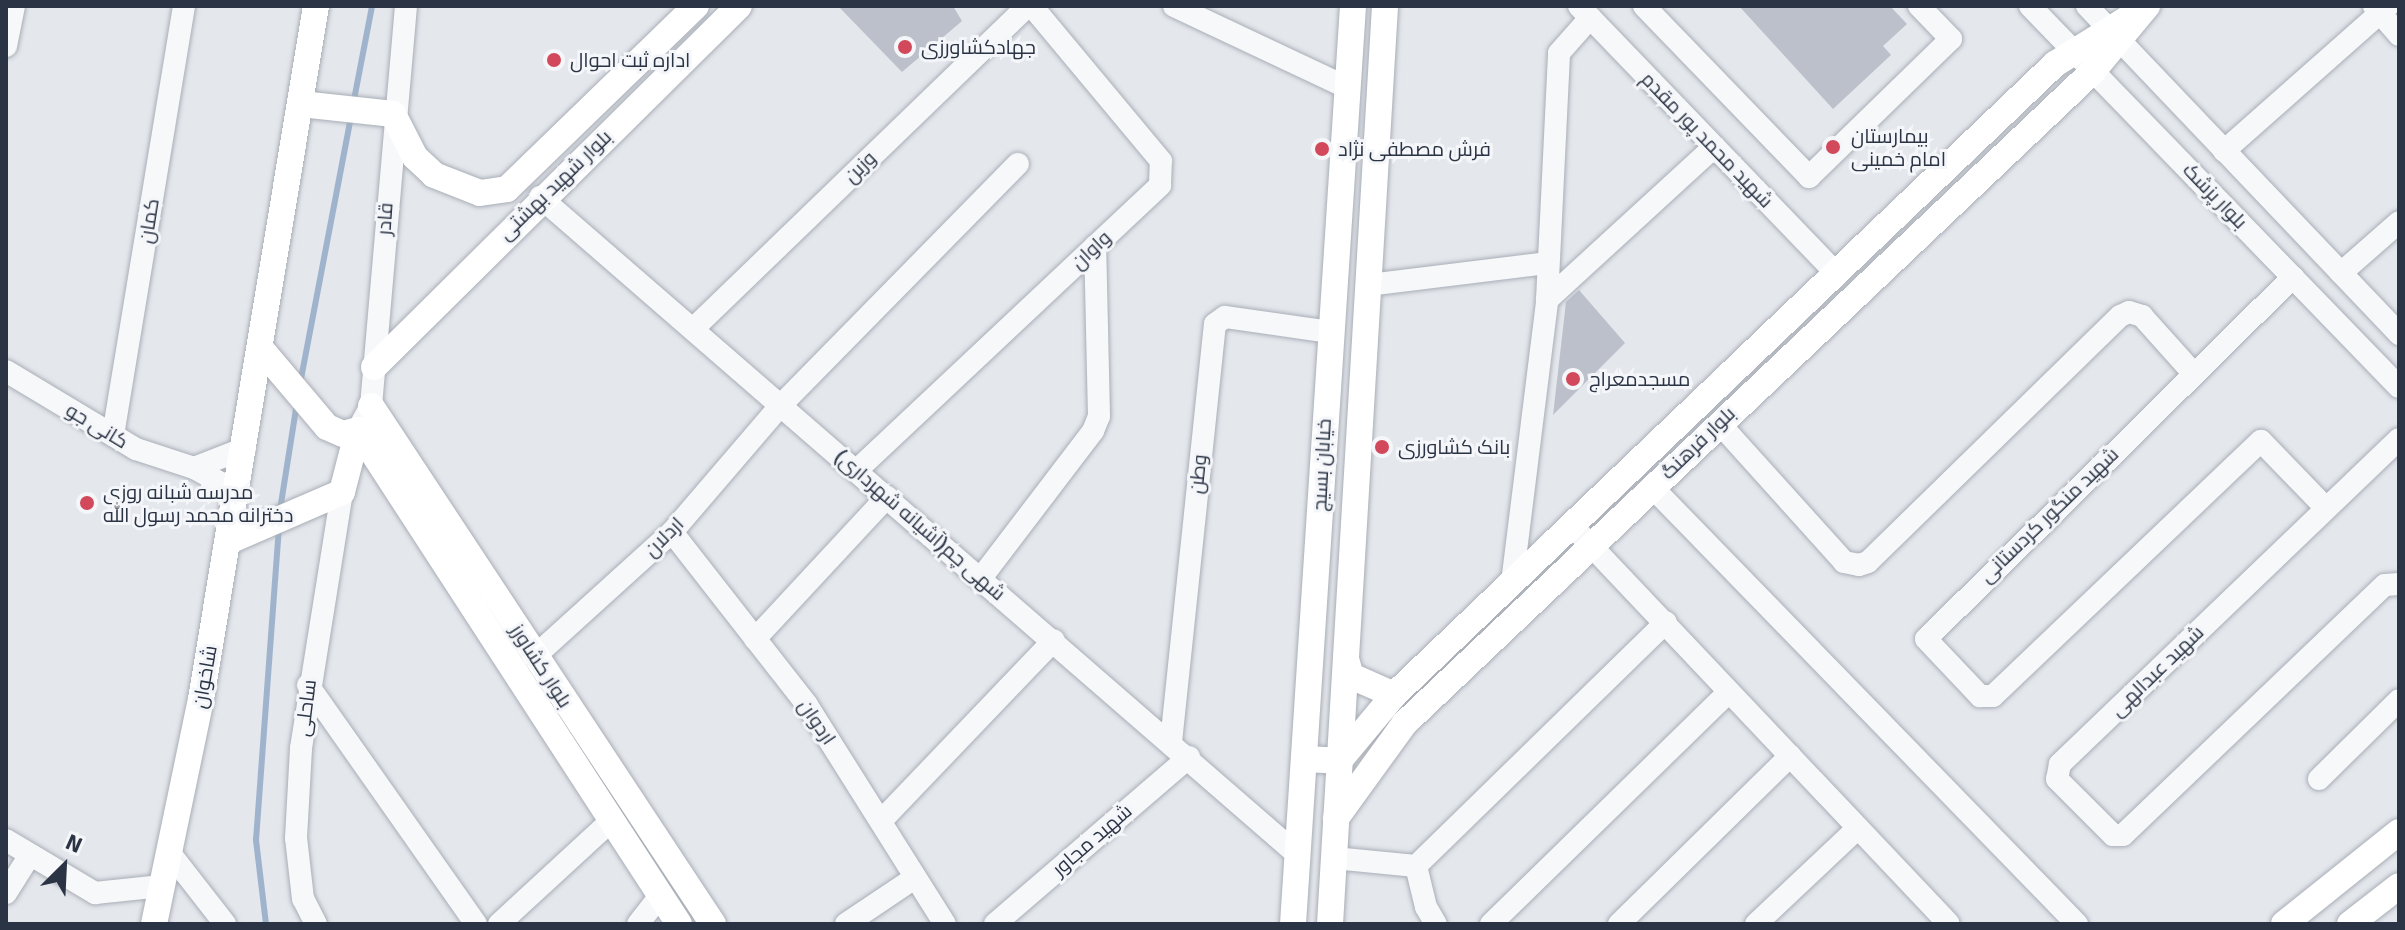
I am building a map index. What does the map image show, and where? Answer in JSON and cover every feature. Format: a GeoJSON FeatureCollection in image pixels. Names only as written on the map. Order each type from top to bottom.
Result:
{"type":"FeatureCollection","features":[{"type":"Feature","properties":{"kind":"main road"},"geometry":{"type":"LineString","coordinates":[[246,439],[316,6]]}},
{"type":"Feature","properties":{"kind":"main road","name":"بلوار شهید بهشتی"},"geometry":{"type":"LineString","coordinates":[[374,367],[540,197],[739,6]]}},
{"type":"Feature","properties":{"kind":"main road","name":"خیابان بسیج"},"geometry":{"type":"LineString","coordinates":[[1293,924],[1353,6]]}},
{"type":"Feature","properties":{"kind":"main road","name":"خیابان بسیج"},"geometry":{"type":"LineString","coordinates":[[1330,924],[1385,6]]}},
{"type":"Feature","properties":{"kind":"main road"},"geometry":{"type":"LineString","coordinates":[[693,9],[709,35]]}},
{"type":"Feature","properties":{"kind":"main road","name":"بلوار شهید بهشتی"},"geometry":{"type":"LineString","coordinates":[[385,113],[415,157],[434,175],[480,193],[507,189],[693,9]]}},
{"type":"Feature","properties":{"kind":"main road","name":"بلوار فرهنگ"},"geometry":{"type":"LineString","coordinates":[[1339,761],[1389,699],[2063,56],[2113,34],[2144,9]]}},
{"type":"Feature","properties":{"kind":"main road","name":"بلوار فرهنگ"},"geometry":{"type":"LineString","coordinates":[[1336,818],[1404,724],[2086,78],[2113,34]]}},
{"type":"Feature","properties":{"kind":"main road"},"geometry":{"type":"LineString","coordinates":[[301,104],[385,113]]}},
{"type":"Feature","properties":{"kind":"main road"},"geometry":{"type":"LineString","coordinates":[[576,122],[597,143]]}},
{"type":"Feature","properties":{"kind":"main road"},"geometry":{"type":"LineString","coordinates":[[261,349],[327,427],[343,434],[358,430]]}},
{"type":"Feature","properties":{"kind":"main road","name":"بلوار کشاورز"},"geometry":{"type":"LineString","coordinates":[[371,406],[713,924]]}},
{"type":"Feature","properties":{"kind":"main road"},"geometry":{"type":"LineString","coordinates":[[229,541],[335,496],[358,430]]}},
{"type":"Feature","properties":{"kind":"main road","name":"بلوار کشاورز"},"geometry":{"type":"LineString","coordinates":[[358,430],[679,924]]}},
{"type":"Feature","properties":{"kind":"main road","name":"شاخوان"},"geometry":{"type":"LineString","coordinates":[[154,924],[246,439]]}},
{"type":"Feature","properties":{"kind":"main road"},"geometry":{"type":"LineString","coordinates":[[1346,659],[1351,676],[1389,699],[1404,724]]}},
{"type":"Feature","properties":{"kind":"main road"},"geometry":{"type":"LineString","coordinates":[[1305,759],[1339,761]]}},
{"type":"Feature","properties":{"kind":"main road"},"geometry":{"type":"LineString","coordinates":[[2284,924],[2399,832]]}},
{"type":"Feature","properties":{"kind":"main road"},"geometry":{"type":"LineString","coordinates":[[2350,924],[2399,886]]}},
{"type":"Feature","properties":{"kind":"street"},"geometry":{"type":"LineString","coordinates":[[6,46],[14,6]]}},
{"type":"Feature","properties":{"kind":"street","name":"کمان"},"geometry":{"type":"LineString","coordinates":[[113,435],[184,6]]}},
{"type":"Feature","properties":{"kind":"street","name":"قادر"},"geometry":{"type":"LineString","coordinates":[[358,430],[371,406],[385,113],[406,6]]}},
{"type":"Feature","properties":{"kind":"street","name":"واوان"},"geometry":{"type":"LineString","coordinates":[[857,470],[1160,185],[1164,173],[1161,161],[1030,6]]}},
{"type":"Feature","properties":{"kind":"street","name":"وزین"},"geometry":{"type":"LineString","coordinates":[[693,329],[1030,6]]}},
{"type":"Feature","properties":{"kind":"street"},"geometry":{"type":"LineString","coordinates":[[1174,6],[1348,88]]}},
{"type":"Feature","properties":{"kind":"street"},"geometry":{"type":"LineString","coordinates":[[1644,6],[1809,177],[1951,39],[1919,6]]}},
{"type":"Feature","properties":{"kind":"street","name":"بلوار پزشک"},"geometry":{"type":"LineString","coordinates":[[2030,6],[2063,56],[2293,277],[2399,387]]}},
{"type":"Feature","properties":{"kind":"street","name":"بلوار پزشک"},"geometry":{"type":"LineString","coordinates":[[2087,6],[2399,334]]}},
{"type":"Feature","properties":{"kind":"street"},"geometry":{"type":"LineString","coordinates":[[2224,151],[2380,8],[2399,35]]}},
{"type":"Feature","properties":{"kind":"street"},"geometry":{"type":"LineString","coordinates":[[1512,583],[1547,300],[1559,53],[1584,12]]}},
{"type":"Feature","properties":{"kind":"street","name":"شهید محمد پور مقدم"},"geometry":{"type":"LineString","coordinates":[[1584,12],[1836,273]]}},
{"type":"Feature","properties":{"kind":"street"},"geometry":{"type":"LineString","coordinates":[[1547,300],[1714,147]]}},
{"type":"Feature","properties":{"kind":"street","name":"اردلان"},"geometry":{"type":"LineString","coordinates":[[534,657],[672,532],[781,405],[1018,164]]}},
{"type":"Feature","properties":{"kind":"street","name":"شهی چم(آشیانه شهرداری)"},"geometry":{"type":"LineString","coordinates":[[540,197],[1189,757],[1298,855]]}},
{"type":"Feature","properties":{"kind":"street"},"geometry":{"type":"LineString","coordinates":[[2341,273],[2399,222]]}},
{"type":"Feature","properties":{"kind":"street"},"geometry":{"type":"LineString","coordinates":[[981,578],[1093,431],[1099,416],[1095,246]]}},
{"type":"Feature","properties":{"kind":"street"},"geometry":{"type":"LineString","coordinates":[[1368,285],[1548,263]]}},
{"type":"Feature","properties":{"kind":"street","name":"شهید منگور کردستانی"},"geometry":{"type":"LineString","coordinates":[[2293,277],[1931,630],[1929,646],[1987,698],[2261,441],[2326,508]]}},
{"type":"Feature","properties":{"kind":"street"},"geometry":{"type":"LineString","coordinates":[[1719,423],[1844,562],[1859,565],[1868,562],[2120,316],[2129,312],[2142,316],[2194,374]]}},
{"type":"Feature","properties":{"kind":"street","name":"وطن"},"geometry":{"type":"LineString","coordinates":[[1171,742],[1215,324],[1225,317],[1330,332]]}},
{"type":"Feature","properties":{"kind":"street","name":"کانی جو"},"geometry":{"type":"LineString","coordinates":[[6,371],[136,449],[194,468],[237,492]]}},
{"type":"Feature","properties":{"kind":"street"},"geometry":{"type":"LineString","coordinates":[[194,468],[246,439]]}},
{"type":"Feature","properties":{"kind":"street"},"geometry":{"type":"LineString","coordinates":[[2326,508],[2399,439]]}},
{"type":"Feature","properties":{"kind":"street"},"geometry":{"type":"LineString","coordinates":[[1652,487],[2077,924]]}},
{"type":"Feature","properties":{"kind":"street","name":"ساحلی"},"geometry":{"type":"LineString","coordinates":[[316,924],[303,899],[296,838],[308,685],[335,496]]}},
{"type":"Feature","properties":{"kind":"street"},"geometry":{"type":"LineString","coordinates":[[755,639],[887,497]]}},
{"type":"Feature","properties":{"kind":"street","name":"شهید عبدالهی"},"geometry":{"type":"LineString","coordinates":[[2326,508],[2060,764],[2057,779],[2118,838],[2385,585],[2399,584]]}},
{"type":"Feature","properties":{"kind":"street"},"geometry":{"type":"LineString","coordinates":[[1572,526],[1949,924]]}},
{"type":"Feature","properties":{"kind":"street","name":"اردوان"},"geometry":{"type":"LineString","coordinates":[[672,532],[807,705],[881,821],[913,879],[945,924]]}},
{"type":"Feature","properties":{"kind":"street"},"geometry":{"type":"LineString","coordinates":[[1334,858],[1416,866],[1666,622]]}},
{"type":"Feature","properties":{"kind":"street"},"geometry":{"type":"LineString","coordinates":[[881,821],[1054,640]]}},
{"type":"Feature","properties":{"kind":"street"},"geometry":{"type":"LineString","coordinates":[[308,685],[476,924]]}},
{"type":"Feature","properties":{"kind":"street"},"geometry":{"type":"LineString","coordinates":[[1491,924],[1729,692]]}},
{"type":"Feature","properties":{"kind":"street"},"geometry":{"type":"LineString","coordinates":[[2319,779],[2399,700]]}},
{"type":"Feature","properties":{"kind":"street"},"geometry":{"type":"LineString","coordinates":[[1619,924],[1790,756]]}},
{"type":"Feature","properties":{"kind":"street","name":"شهید مجاور"},"geometry":{"type":"LineString","coordinates":[[995,924],[1189,757]]}},
{"type":"Feature","properties":{"kind":"street"},"geometry":{"type":"LineString","coordinates":[[499,924],[611,821]]}},
{"type":"Feature","properties":{"kind":"street"},"geometry":{"type":"LineString","coordinates":[[1756,924],[1858,828]]}},
{"type":"Feature","properties":{"kind":"street"},"geometry":{"type":"LineString","coordinates":[[6,840],[95,893],[162,886]]}},
{"type":"Feature","properties":{"kind":"street"},"geometry":{"type":"LineString","coordinates":[[169,852],[225,924]]}},
{"type":"Feature","properties":{"kind":"street"},"geometry":{"type":"LineString","coordinates":[[6,893],[30,855]]}},
{"type":"Feature","properties":{"kind":"street"},"geometry":{"type":"LineString","coordinates":[[1416,866],[1426,907],[1436,924]]}},
{"type":"Feature","properties":{"kind":"street"},"geometry":{"type":"LineString","coordinates":[[846,924],[913,879]]}},
{"type":"Feature","properties":{"kind":"street"},"geometry":{"type":"LineString","coordinates":[[638,924],[660,896]]}},
{"type":"Feature","properties":{"kind":"building","name":"جهادکشاورزی"},"geometry":{"type":"Polygon","coordinates":[[[838,6],[953,6],[962,21],[902,72],[838,6]]]}},
{"type":"Feature","properties":{"kind":"building"},"geometry":{"type":"Polygon","coordinates":[[[1739,6],[1890,6],[1907,24],[1883,46],[1891,55],[1833,109],[1739,6]]]}},
{"type":"Feature","properties":{"kind":"building","name":"مسجدمعراج"},"geometry":{"type":"Polygon","coordinates":[[[1579,290],[1625,343],[1553,415],[1566,302],[1579,290]]]}},
{"type":"Feature","properties":{"kind":"waterway"},"geometry":{"type":"LineString","coordinates":[[353,105],[372,6]]}},
{"type":"Feature","properties":{"kind":"waterway"},"geometry":{"type":"LineString","coordinates":[[300,384],[351,116]]}},
{"type":"Feature","properties":{"kind":"waterway"},"geometry":{"type":"LineString","coordinates":[[280,510],[297,403]]}},
{"type":"Feature","properties":{"kind":"waterway"},"geometry":{"type":"LineString","coordinates":[[266,924],[256,840],[279,529]]}},
{"type":"Feature","properties":{"kind":"place","name":"جهادکشاورزی"},"geometry":{"type":"Point","coordinates":[905,47]}},
{"type":"Feature","properties":{"kind":"place","name":"اداره ثبت احوال"},"geometry":{"type":"Point","coordinates":[554,60]}},
{"type":"Feature","properties":{"kind":"place","name":"بیمارستان امام خمینی"},"geometry":{"type":"Point","coordinates":[1833,147]}},
{"type":"Feature","properties":{"kind":"place","name":"فرش مصطفی نژاد"},"geometry":{"type":"Point","coordinates":[1322,149]}},
{"type":"Feature","properties":{"kind":"place","name":"مسجدمعراج"},"geometry":{"type":"Point","coordinates":[1573,379]}},
{"type":"Feature","properties":{"kind":"place","name":"بانک کشاورزی"},"geometry":{"type":"Point","coordinates":[1382,447]}},
{"type":"Feature","properties":{"kind":"place","name":"مدرسه شبانه روزی دخترانه محمد رسول الله"},"geometry":{"type":"Point","coordinates":[87,503]}}]}
